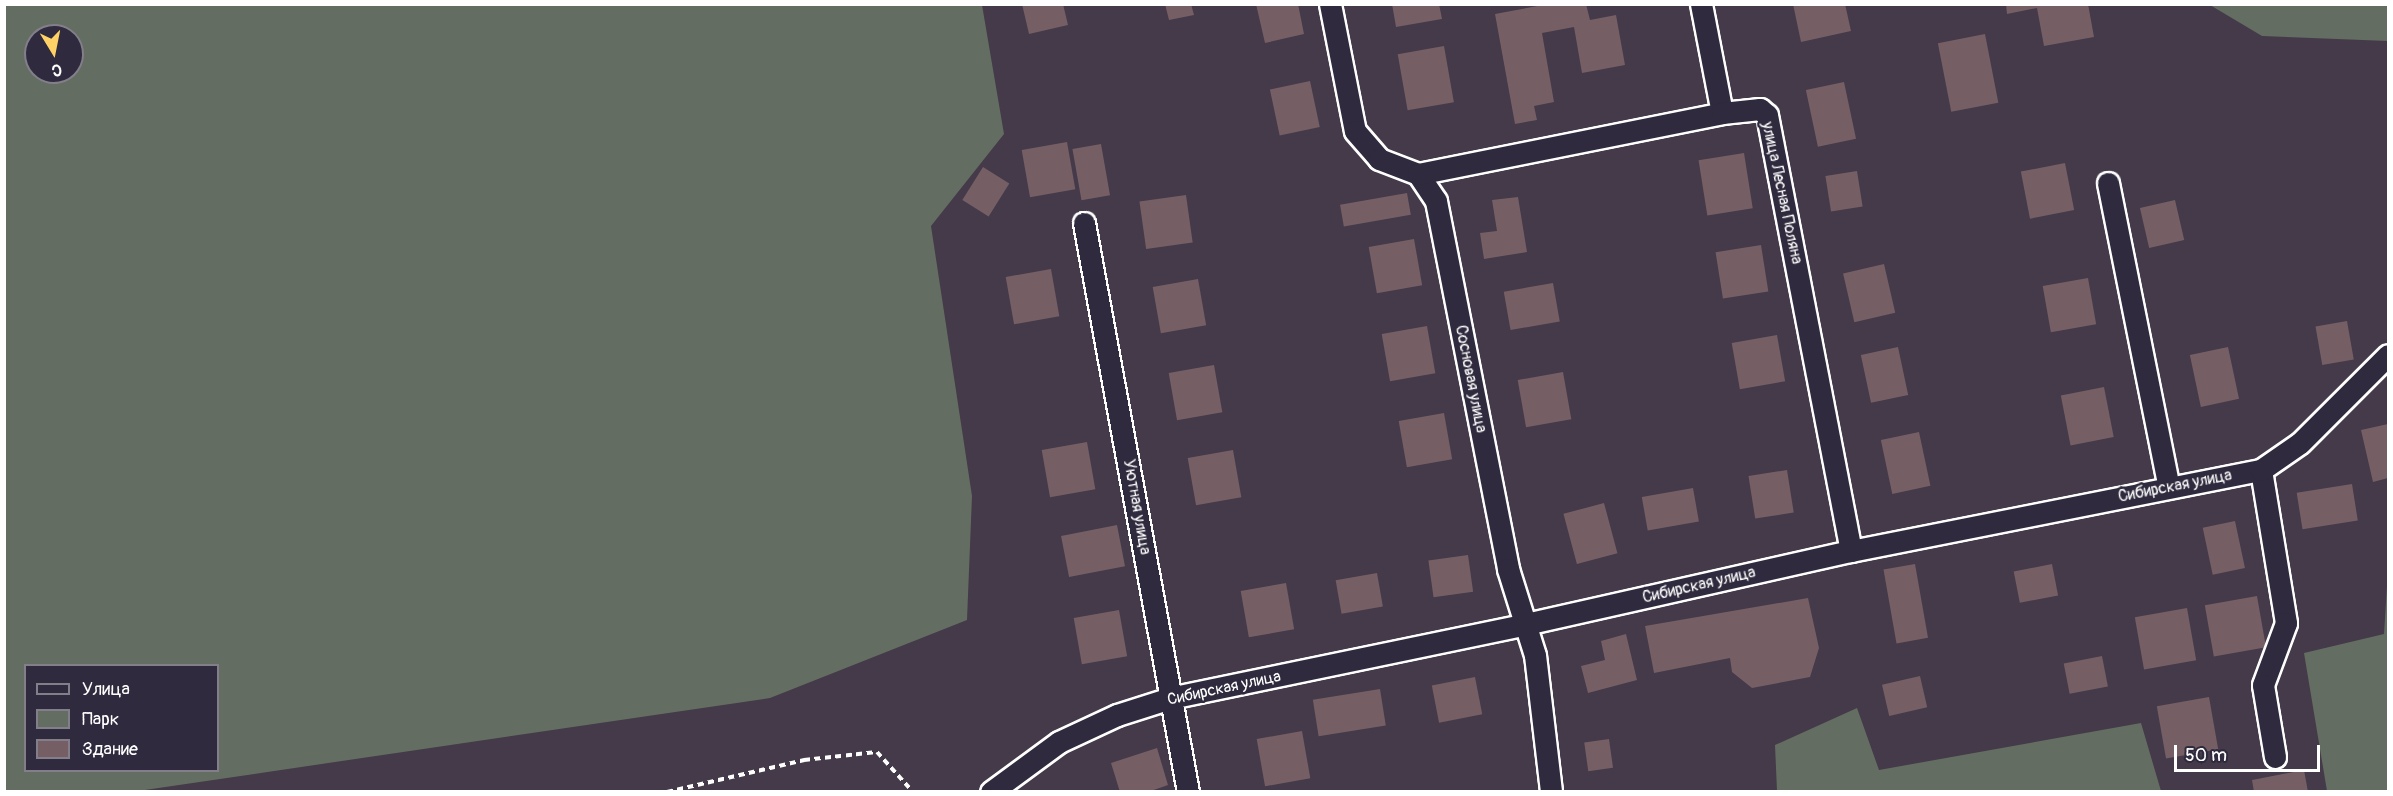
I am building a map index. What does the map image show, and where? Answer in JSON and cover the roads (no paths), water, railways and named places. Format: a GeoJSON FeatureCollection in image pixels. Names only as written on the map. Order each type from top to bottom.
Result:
{"type":"FeatureCollection","features":[{"type":"Feature","properties":{"kind":"street"},"geometry":{"type":"LineString","coordinates":[[1330,4],[1355,131],[1378,159],[1418,174]]}},
{"type":"Feature","properties":{"kind":"street"},"geometry":{"type":"LineString","coordinates":[[1701,4],[1722,113]]}},
{"type":"Feature","properties":{"kind":"street","name":"улица Лесная Поляна"},"geometry":{"type":"LineString","coordinates":[[1418,174],[1751,108],[1767,115],[1851,551]]}},
{"type":"Feature","properties":{"kind":"street","name":"Сосновая улица"},"geometry":{"type":"LineString","coordinates":[[1418,174],[1430,187],[1436,201],[1508,569],[1526,624],[1542,699],[1551,792]]}},
{"type":"Feature","properties":{"kind":"street"},"geometry":{"type":"LineString","coordinates":[[2108,183],[2169,487]]}},
{"type":"Feature","properties":{"kind":"street","name":"Уютная улица"},"geometry":{"type":"LineString","coordinates":[[1084,223],[1188,792]]}},
{"type":"Feature","properties":{"kind":"street","name":"Сибирская улица"},"geometry":{"type":"LineString","coordinates":[[991,792],[1059,742],[1117,715],[1170,698],[1526,624],[1851,551],[2261,470],[2300,443],[2388,355]]}},
{"type":"Feature","properties":{"kind":"street"},"geometry":{"type":"LineString","coordinates":[[2261,470],[2286,623],[2263,685],[2275,757]]}}]}
